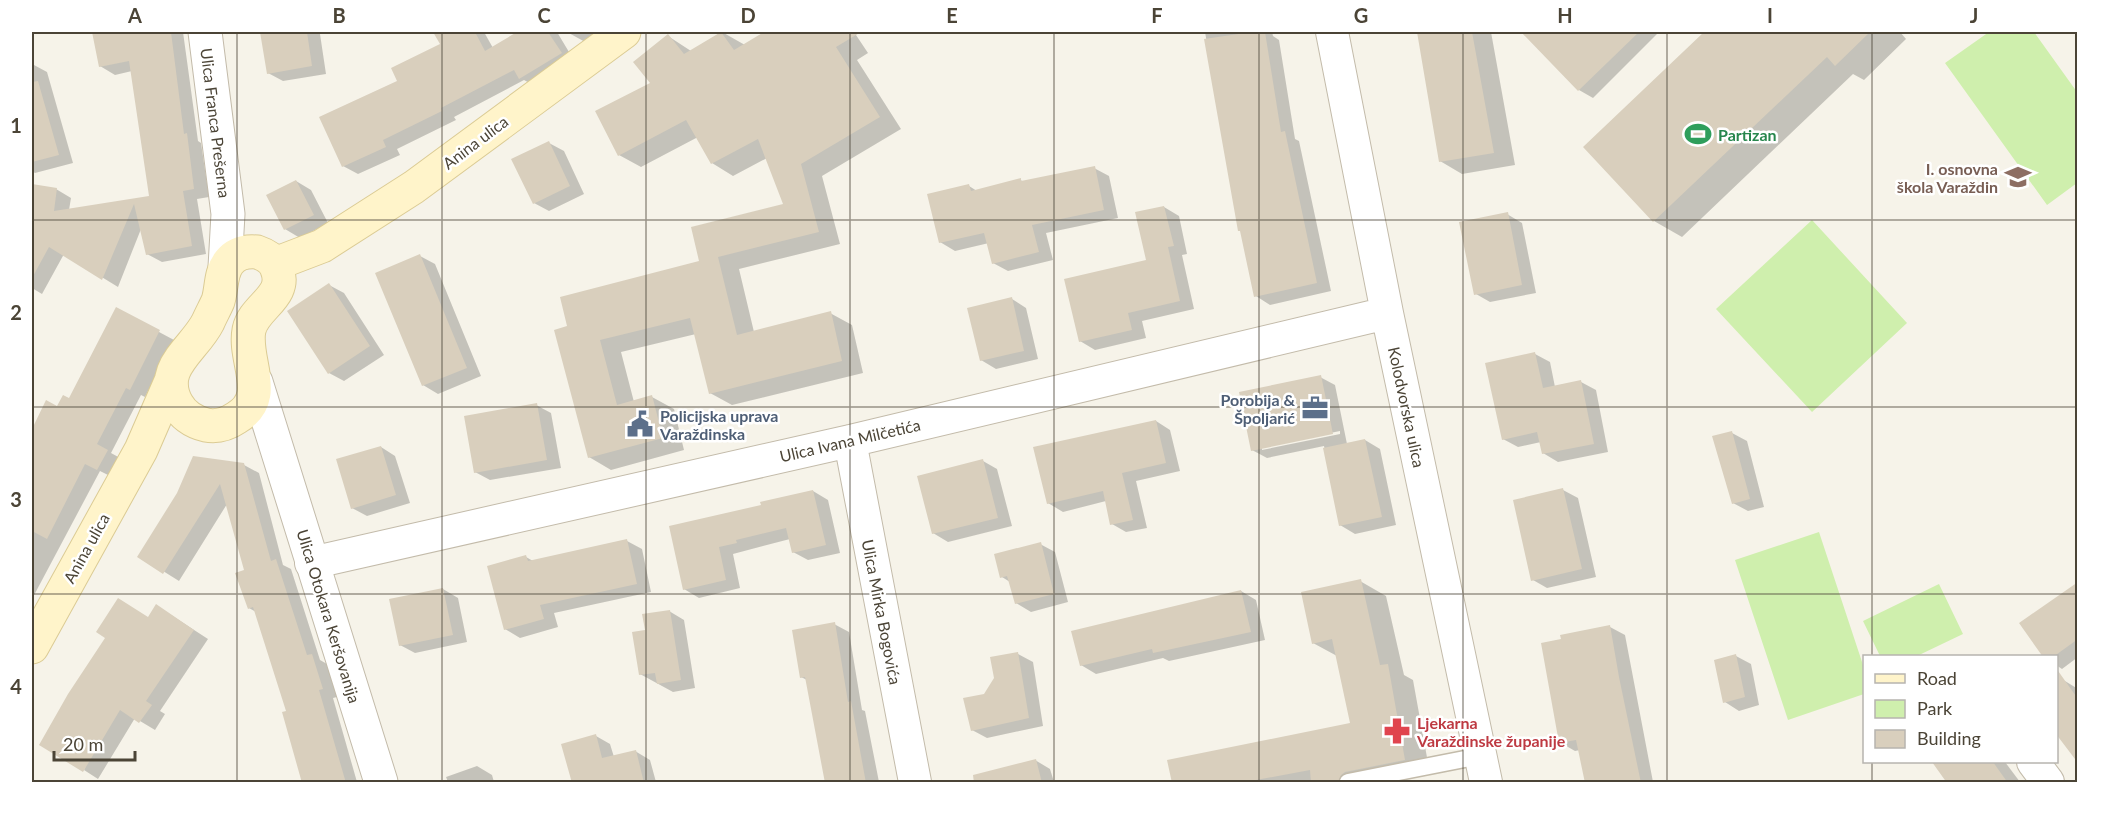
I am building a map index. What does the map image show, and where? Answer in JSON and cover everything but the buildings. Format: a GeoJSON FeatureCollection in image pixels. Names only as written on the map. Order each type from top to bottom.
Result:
{"type":"FeatureCollection","features":[{"type":"Feature","properties":{"kind":"main road","name":"Anina ulica"},"geometry":{"type":"LineString","coordinates":[[256,382],[248,339],[249,328],[256,314],[275,296],[270,268],[322,246],[414,188],[624,32]]}},
{"type":"Feature","properties":{"kind":"main road"},"geometry":{"type":"LineString","coordinates":[[225,267],[235,256],[270,268]]}},
{"type":"Feature","properties":{"kind":"main road","name":"Anina ulica"},"geometry":{"type":"LineString","coordinates":[[32,646],[141,450],[171,381],[173,368],[207,324],[218,301],[225,267]]}},
{"type":"Feature","properties":{"kind":"main road"},"geometry":{"type":"LineString","coordinates":[[171,381],[172,394],[178,407],[212,422]]}},
{"type":"Feature","properties":{"kind":"main road"},"geometry":{"type":"LineString","coordinates":[[141,450],[168,434],[212,422],[248,407],[254,395],[256,382]]}},
{"type":"Feature","properties":{"kind":"street","name":"Ulica Franca Prešerna"},"geometry":{"type":"LineString","coordinates":[[205,32],[228,214],[225,267]]}},
{"type":"Feature","properties":{"kind":"street","name":"Kolodvorska ulica"},"geometry":{"type":"LineString","coordinates":[[1332,32],[1387,313],[1483,769]]}},
{"type":"Feature","properties":{"kind":"street","name":"Ulica Franca Prešerna"},"geometry":{"type":"LineString","coordinates":[[228,214],[270,268]]}},
{"type":"Feature","properties":{"kind":"street","name":"Ulica Ivana Milčetića"},"geometry":{"type":"LineString","coordinates":[[311,563],[850,441],[1387,313]]}},
{"type":"Feature","properties":{"kind":"street","name":"Ulica Otokara Keršovanija"},"geometry":{"type":"LineString","coordinates":[[256,382],[381,783]]}},
{"type":"Feature","properties":{"kind":"street"},"geometry":{"type":"LineString","coordinates":[[212,422],[255,433],[277,450]]}},
{"type":"Feature","properties":{"kind":"street","name":"Ulica Mirka Bogovića"},"geometry":{"type":"LineString","coordinates":[[850,441],[915,783]]}},
{"type":"Feature","properties":{"kind":"street"},"geometry":{"type":"LineString","coordinates":[[2034,763],[2049,783]]}},
{"type":"Feature","properties":{"kind":"lane"},"geometry":{"type":"LineString","coordinates":[[1348,783],[1483,769]]}},
{"type":"Feature","properties":{"kind":"green space"},"geometry":{"type":"Polygon","coordinates":[[[1989,32],[2034,32],[2077,92],[2077,183],[2047,205],[1945,63],[1989,32]]]}},
{"type":"Feature","properties":{"kind":"green space"},"geometry":{"type":"Polygon","coordinates":[[[1812,220],[1907,323],[1812,412],[1716,309],[1812,220]]]}},
{"type":"Feature","properties":{"kind":"green space"},"geometry":{"type":"Polygon","coordinates":[[[1819,532],[1863,665],[1863,694],[1788,720],[1735,560],[1819,532]]]}},
{"type":"Feature","properties":{"kind":"green space"},"geometry":{"type":"Polygon","coordinates":[[[1939,584],[1963,634],[1919,655],[1880,655],[1863,621],[1939,584]]]}},
{"type":"Feature","properties":{"kind":"place","name":"Partizan"},"geometry":{"type":"Point","coordinates":[1698,134]}},
{"type":"Feature","properties":{"kind":"place","name":"I. osnovna škola Varaždin"},"geometry":{"type":"Point","coordinates":[2018,177]}},
{"type":"Feature","properties":{"kind":"place","name":"Porobija & Špoljarić"},"geometry":{"type":"Point","coordinates":[1315,408]}},
{"type":"Feature","properties":{"kind":"place","name":"Policijska uprava Varaždinska"},"geometry":{"type":"Point","coordinates":[640,424]}},
{"type":"Feature","properties":{"kind":"place","name":"Ljekarna Varaždinske županije"},"geometry":{"type":"Point","coordinates":[1397,731]}}]}
